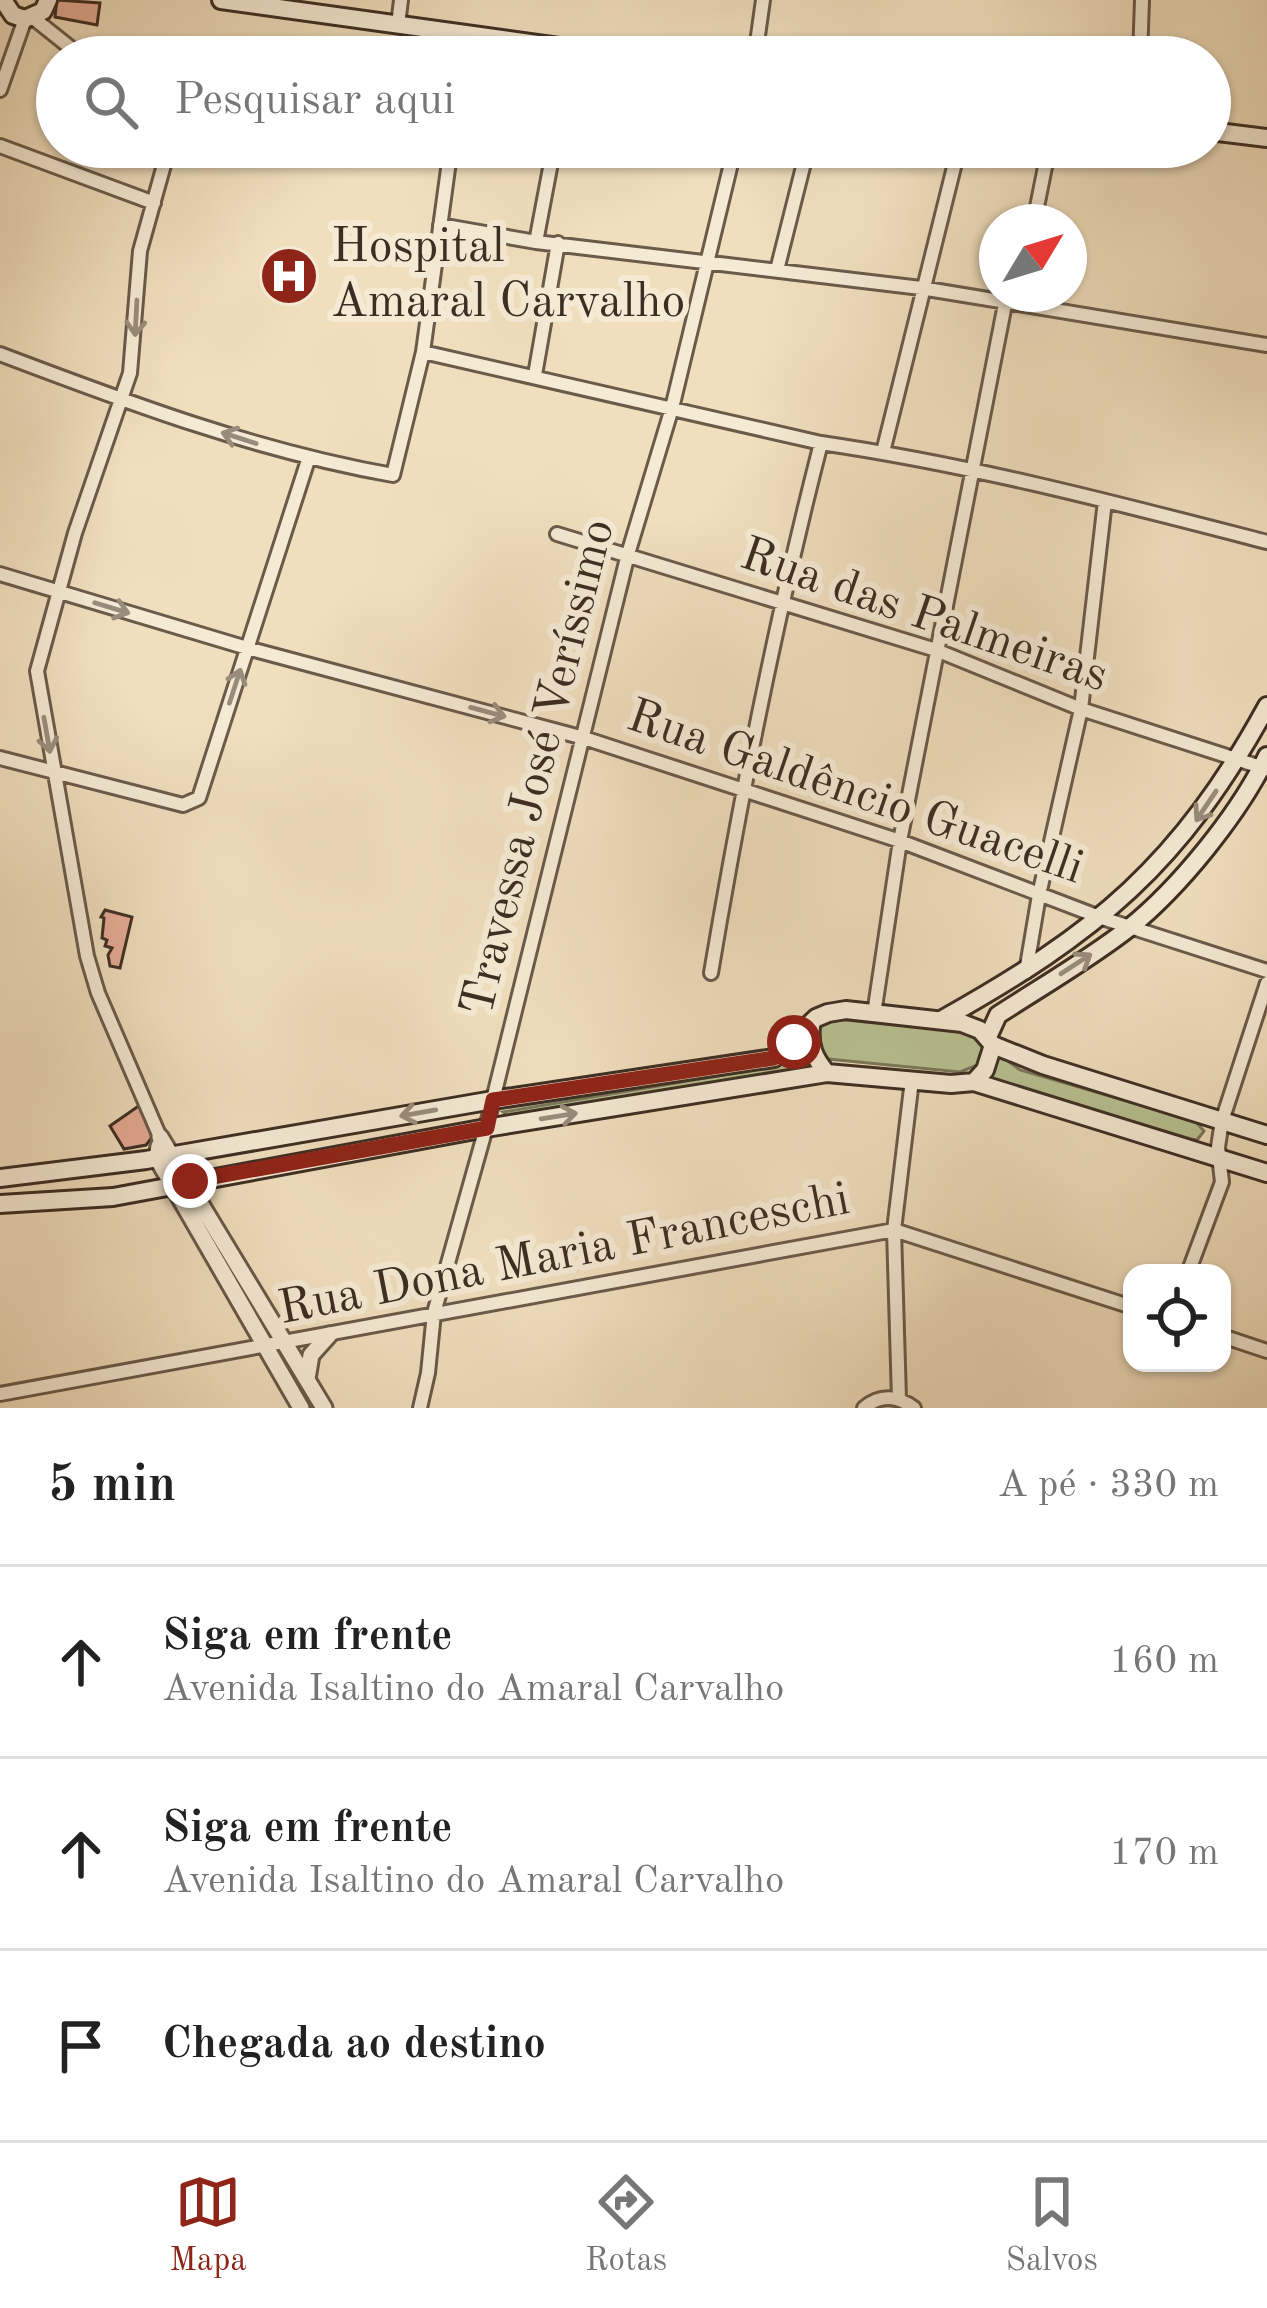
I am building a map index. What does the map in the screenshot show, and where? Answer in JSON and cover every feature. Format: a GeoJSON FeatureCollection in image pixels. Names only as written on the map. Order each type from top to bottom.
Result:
{"type":"FeatureCollection","features":[{"type":"Feature","properties":{"kind":"main road"},"geometry":{"type":"LineString","coordinates":[[3,0],[13,15],[28,18],[43,10],[47,0]]}},
{"type":"Feature","properties":{"kind":"main road"},"geometry":{"type":"LineString","coordinates":[[221,0],[478,36]]}},
{"type":"Feature","properties":{"kind":"main road"},"geometry":{"type":"LineString","coordinates":[[1231,133],[1267,138]]}},
{"type":"Feature","properties":{"kind":"main road"},"geometry":{"type":"LineString","coordinates":[[940,1021],[1026,972],[1102,918],[1174,848],[1238,759],[1267,706]]}},
{"type":"Feature","properties":{"kind":"main road"},"geometry":{"type":"LineString","coordinates":[[974,1082],[985,1070],[998,1015],[1130,927],[1205,846],[1265,764]]}},
{"type":"Feature","properties":{"kind":"main road"},"geometry":{"type":"LineString","coordinates":[[0,1178],[166,1156],[774,1058],[811,1024],[828,1013],[846,1010],[962,1023],[1043,1065],[1267,1135]]}},
{"type":"Feature","properties":{"kind":"main road"},"geometry":{"type":"LineString","coordinates":[[811,1024],[809,1042],[827,1073]]}},
{"type":"Feature","properties":{"kind":"main road"},"geometry":{"type":"LineString","coordinates":[[0,1204],[112,1197],[487,1128],[827,1073],[974,1082],[1267,1173]]}},
{"type":"Feature","properties":{"kind":"street"},"geometry":{"type":"LineString","coordinates":[[398,25],[401,0]]}},
{"type":"Feature","properties":{"kind":"street"},"geometry":{"type":"LineString","coordinates":[[758,36],[763,0]]}},
{"type":"Feature","properties":{"kind":"street"},"geometry":{"type":"LineString","coordinates":[[1141,36],[1142,0]]}},
{"type":"Feature","properties":{"kind":"street"},"geometry":{"type":"LineString","coordinates":[[0,90],[28,18],[53,36]]}},
{"type":"Feature","properties":{"kind":"street"},"geometry":{"type":"LineString","coordinates":[[0,146],[36,159]]}},
{"type":"Feature","properties":{"kind":"street"},"geometry":{"type":"LineString","coordinates":[[59,168],[154,203]]}},
{"type":"Feature","properties":{"kind":"street"},"geometry":{"type":"LineString","coordinates":[[163,168],[140,251],[137,326],[122,400],[58,591],[37,671],[79,916],[98,993],[166,1156],[324,1408]]}},
{"type":"Feature","properties":{"kind":"street"},"geometry":{"type":"LineString","coordinates":[[0,354],[122,400],[308,460],[394,475],[423,352],[448,168]]}},
{"type":"Feature","properties":{"kind":"street"},"geometry":{"type":"LineString","coordinates":[[536,242],[550,168]]}},
{"type":"Feature","properties":{"kind":"street","name":"Travessa José Veríssimo"},"geometry":{"type":"LineString","coordinates":[[420,1408],[434,1313],[487,1128],[628,554],[672,408],[730,168]]}},
{"type":"Feature","properties":{"kind":"street"},"geometry":{"type":"LineString","coordinates":[[776,270],[803,168]]}},
{"type":"Feature","properties":{"kind":"street"},"geometry":{"type":"LineString","coordinates":[[883,452],[953,168]]}},
{"type":"Feature","properties":{"kind":"street"},"geometry":{"type":"LineString","coordinates":[[1038,204],[1045,168]]}},
{"type":"Feature","properties":{"kind":"street"},"geometry":{"type":"LineString","coordinates":[[440,224],[536,242],[979,295]]}},
{"type":"Feature","properties":{"kind":"street"},"geometry":{"type":"LineString","coordinates":[[535,375],[557,243]]}},
{"type":"Feature","properties":{"kind":"street"},"geometry":{"type":"LineString","coordinates":[[874,1014],[900,841],[1002,312]]}},
{"type":"Feature","properties":{"kind":"street"},"geometry":{"type":"LineString","coordinates":[[1085,312],[1267,344]]}},
{"type":"Feature","properties":{"kind":"street"},"geometry":{"type":"LineString","coordinates":[[423,352],[821,443],[1106,500],[1267,542]]}},
{"type":"Feature","properties":{"kind":"street"},"geometry":{"type":"LineString","coordinates":[[711,973],[742,788],[821,443]]}},
{"type":"Feature","properties":{"kind":"street"},"geometry":{"type":"LineString","coordinates":[[0,758],[183,805],[199,798],[308,460]]}},
{"type":"Feature","properties":{"kind":"street"},"geometry":{"type":"LineString","coordinates":[[1026,972],[1082,709],[1106,500]]}},
{"type":"Feature","properties":{"kind":"street","name":"Rua das Palmeiras"},"geometry":{"type":"LineString","coordinates":[[557,534],[936,650],[1082,709],[1265,764]]}},
{"type":"Feature","properties":{"kind":"street","name":"Rua Galdêncio Guacelli"},"geometry":{"type":"LineString","coordinates":[[0,574],[248,648],[584,737],[900,841],[1102,918],[1267,971]]}},
{"type":"Feature","properties":{"kind":"street"},"geometry":{"type":"LineString","coordinates":[[1191,1264],[1222,1182],[1222,1121],[1267,983]]}},
{"type":"Feature","properties":{"kind":"street"},"geometry":{"type":"LineString","coordinates":[[898,1399],[894,1230],[912,1080]]}},
{"type":"Feature","properties":{"kind":"street"},"geometry":{"type":"LineString","coordinates":[[181,1182],[263,1348],[301,1408]]}},
{"type":"Feature","properties":{"kind":"street","name":"Rua Dona Maria Franceschi"},"geometry":{"type":"LineString","coordinates":[[0,1394],[894,1230],[1123,1304]]}},
{"type":"Feature","properties":{"kind":"street"},"geometry":{"type":"LineString","coordinates":[[307,1379],[311,1355],[329,1335]]}},
{"type":"Feature","properties":{"kind":"street"},"geometry":{"type":"LineString","coordinates":[[1231,1339],[1267,1351]]}},
{"type":"Feature","properties":{"kind":"street"},"geometry":{"type":"LineString","coordinates":[[864,1408],[883,1398],[898,1399],[914,1408]]}},
{"type":"Feature","properties":{"kind":"green space"},"geometry":{"type":"Polygon","coordinates":[[[834,1019],[972,1032],[984,1046],[980,1064],[960,1072],[828,1059],[818,1049],[819,1034],[821,1026],[834,1019]]]}},
{"type":"Feature","properties":{"kind":"green space"},"geometry":{"type":"Polygon","coordinates":[[[797,1046],[797,1054],[811,1071],[508,1116],[503,1112],[765,1068],[797,1046]]]}},
{"type":"Feature","properties":{"kind":"green space"},"geometry":{"type":"Polygon","coordinates":[[[1000,1055],[1020,1070],[1195,1121],[1204,1131],[1197,1140],[1191,1139],[986,1078],[1000,1055]]]}},
{"type":"Feature","properties":{"kind":"building"},"geometry":{"type":"Polygon","coordinates":[[[57,0],[100,3],[97,25],[55,17],[57,0]]]}},
{"type":"Feature","properties":{"kind":"building"},"geometry":{"type":"Polygon","coordinates":[[[105,910],[132,917],[120,968],[110,966],[112,948],[102,938],[105,910]]]}},
{"type":"Feature","properties":{"kind":"building"},"geometry":{"type":"Polygon","coordinates":[[[140,1105],[154,1135],[146,1145],[124,1149],[110,1126],[140,1105]]]}},
{"type":"Feature","properties":{"kind":"place","name":"Hospital Amaral Carvalho"},"geometry":{"type":"Point","coordinates":[289,276]}},
{"type":"Feature","properties":{"kind":"route"},"geometry":{"type":"LineString","coordinates":[[190,1181],[487,1128],[493,1100],[774,1058],[794,1042]]}}]}
